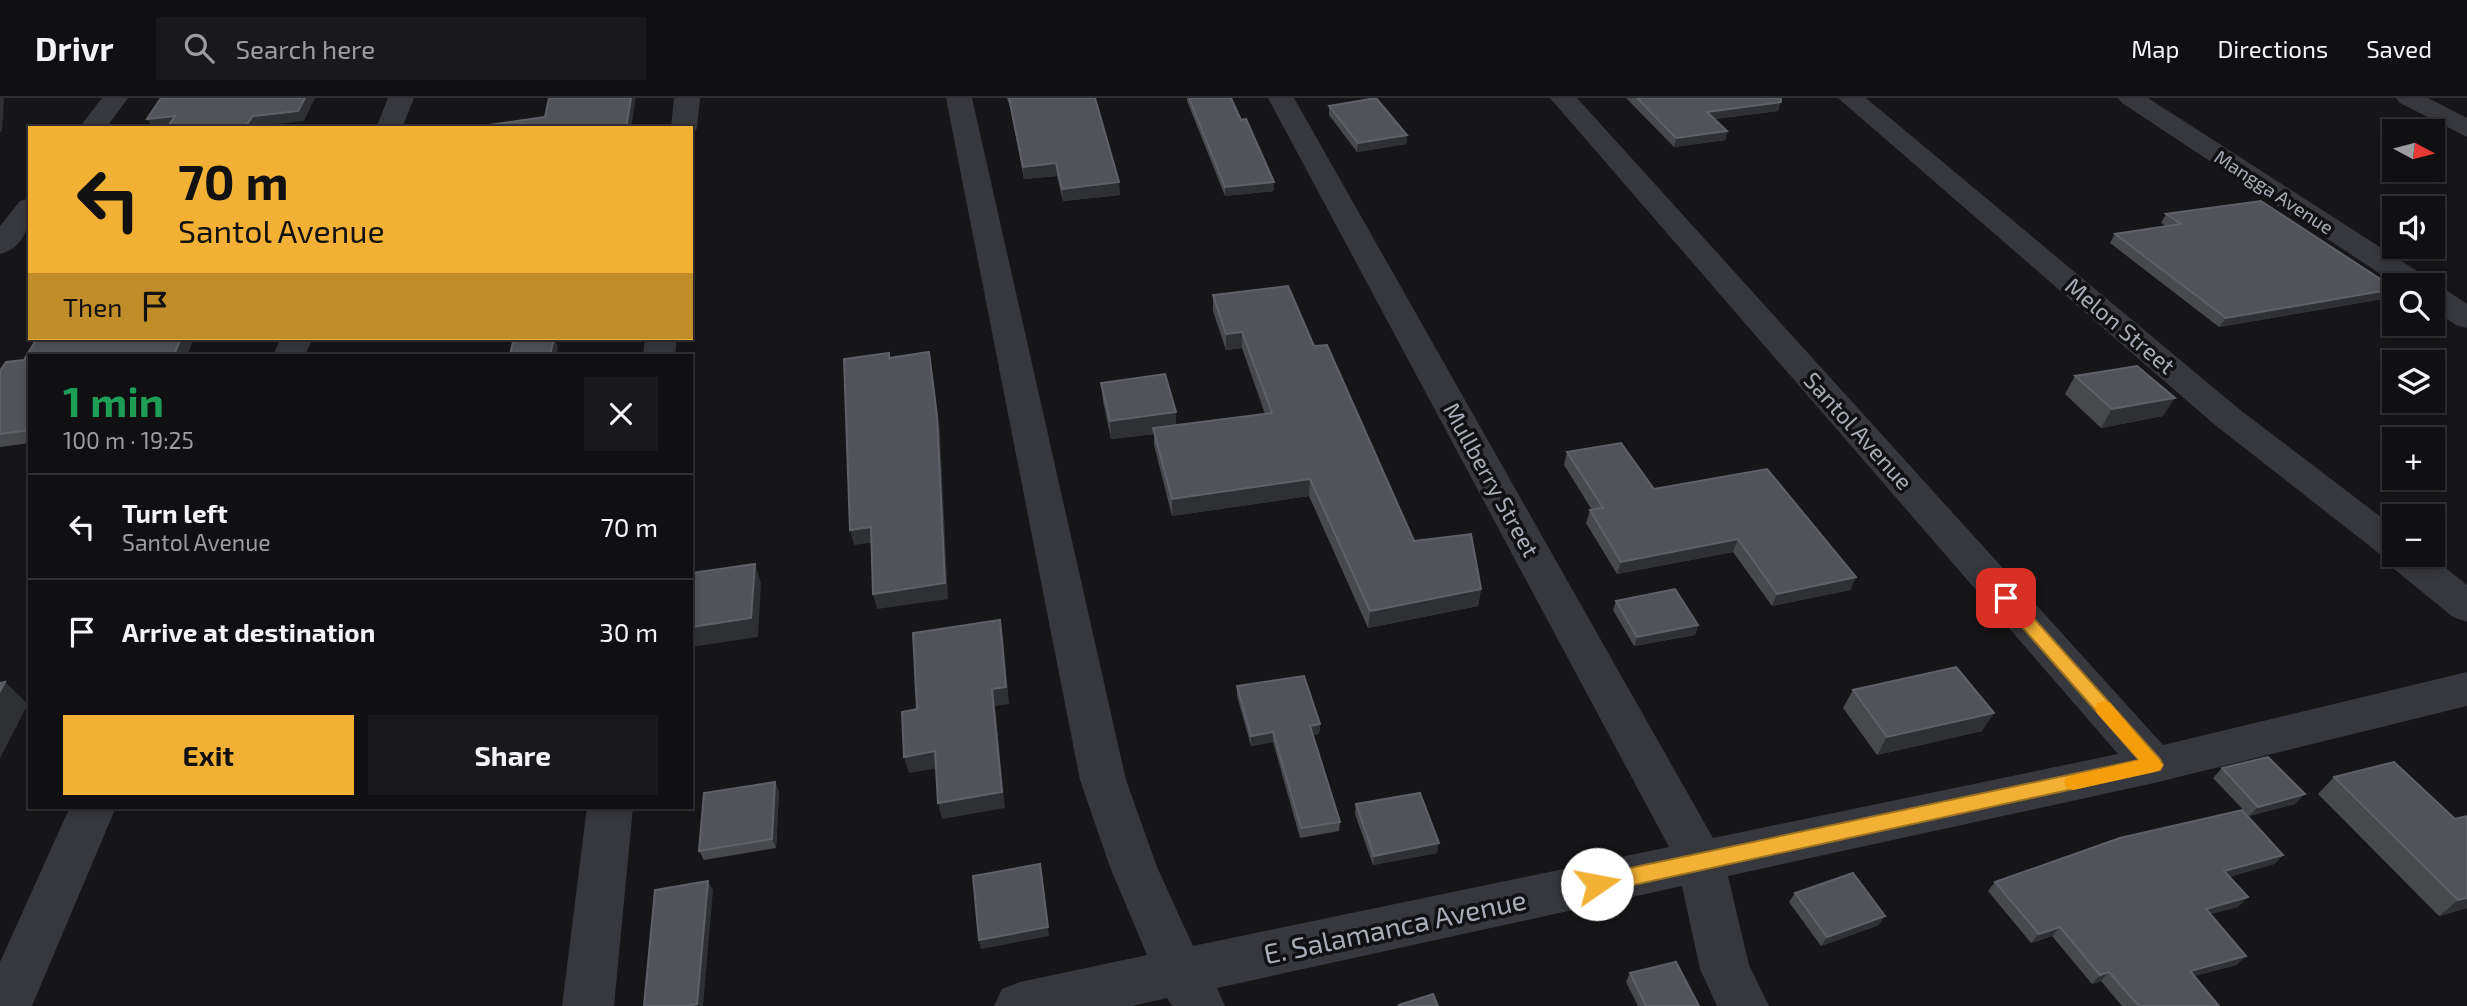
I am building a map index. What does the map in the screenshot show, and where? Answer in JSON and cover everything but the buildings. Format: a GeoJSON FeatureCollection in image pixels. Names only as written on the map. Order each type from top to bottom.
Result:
{"type":"FeatureCollection","features":[{"type":"Feature","properties":{"kind":"street"},"geometry":{"type":"LineString","coordinates":[[94,126],[115,98]]}},
{"type":"Feature","properties":{"kind":"street"},"geometry":{"type":"LineString","coordinates":[[389,126],[401,98]]}},
{"type":"Feature","properties":{"kind":"street"},"geometry":{"type":"LineString","coordinates":[[684,126],[687,98]]}},
{"type":"Feature","properties":{"kind":"street"},"geometry":{"type":"LineString","coordinates":[[959,98],[1103,780],[1126,854],[1189,990]]}},
{"type":"Feature","properties":{"kind":"street","name":"Mullberry Street"},"geometry":{"type":"LineString","coordinates":[[1281,98],[1701,862],[1725,969],[1743,1006]]}},
{"type":"Feature","properties":{"kind":"street","name":"Santol Avenue"},"geometry":{"type":"LineString","coordinates":[[1563,98],[2154,765]]}},
{"type":"Feature","properties":{"kind":"street","name":"Melon Street"},"geometry":{"type":"LineString","coordinates":[[1851,98],[2227,418],[2382,538]]}},
{"type":"Feature","properties":{"kind":"street","name":"Mangga Avenue"},"geometry":{"type":"LineString","coordinates":[[2131,98],[2399,273]]}},
{"type":"Feature","properties":{"kind":"street"},"geometry":{"type":"LineString","coordinates":[[2409,98],[2467,129]]}},
{"type":"Feature","properties":{"kind":"street"},"geometry":{"type":"LineString","coordinates":[[0,245],[28,210]]}},
{"type":"Feature","properties":{"kind":"street"},"geometry":{"type":"LineString","coordinates":[[2445,304],[2467,318]]}},
{"type":"Feature","properties":{"kind":"street"},"geometry":{"type":"LineString","coordinates":[[2418,567],[2467,607]]}},
{"type":"Feature","properties":{"kind":"street","name":"E. Salamanca Avenue"},"geometry":{"type":"LineString","coordinates":[[1020,1006],[1189,990],[1701,862],[2154,765],[2467,690]]}},
{"type":"Feature","properties":{"kind":"street"},"geometry":{"type":"LineString","coordinates":[[6,1006],[92,809]]}},
{"type":"Feature","properties":{"kind":"street"},"geometry":{"type":"LineString","coordinates":[[588,1006],[610,809]]}},
{"type":"Feature","properties":{"kind":"slow traffic"},"geometry":{"type":"LineString","coordinates":[[2073,782],[2154,765],[2104,708]]}},
{"type":"Feature","properties":{"kind":"route"},"geometry":{"type":"LineString","coordinates":[[1597,884],[2154,765],[2006,598]]}}]}
